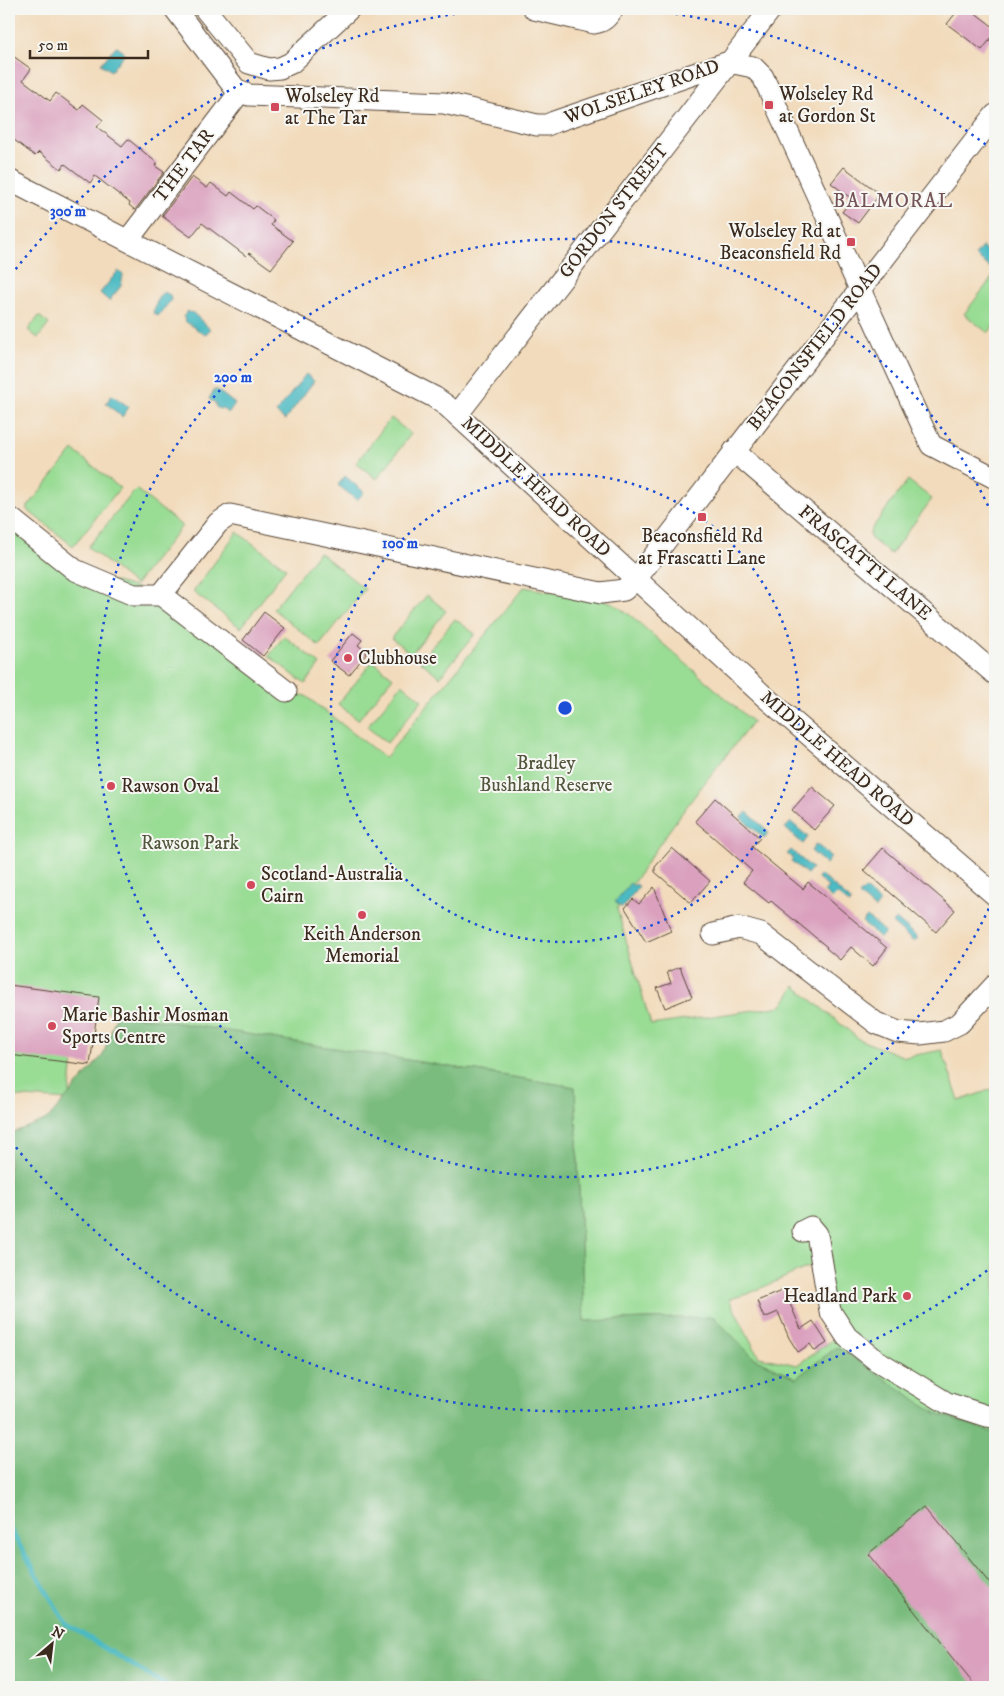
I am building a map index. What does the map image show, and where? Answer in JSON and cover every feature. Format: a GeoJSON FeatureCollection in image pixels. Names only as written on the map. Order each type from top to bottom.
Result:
{"type":"FeatureCollection","features":[{"type":"Feature","properties":{"kind":"street"},"geometry":{"type":"LineString","coordinates":[[175,9],[240,92]]}},
{"type":"Feature","properties":{"kind":"street"},"geometry":{"type":"LineString","coordinates":[[205,9],[250,63],[269,69],[291,64],[349,9]]}},
{"type":"Feature","properties":{"kind":"street"},"geometry":{"type":"LineString","coordinates":[[534,9],[600,23],[605,20],[613,9]]}},
{"type":"Feature","properties":{"kind":"street","name":"GORDON STREET"},"geometry":{"type":"LineString","coordinates":[[458,414],[771,9]]}},
{"type":"Feature","properties":{"kind":"street","name":"WOLSELEY ROAD"},"geometry":{"type":"LineString","coordinates":[[240,92],[249,95],[273,97],[444,103],[537,125],[547,125],[729,62],[753,67],[763,77],[931,444],[995,478]]}},
{"type":"Feature","properties":{"kind":"street","name":"THE TAR"},"geometry":{"type":"LineString","coordinates":[[128,240],[240,92]]}},
{"type":"Feature","properties":{"kind":"street","name":"BEACONSFIELD ROAD"},"geometry":{"type":"LineString","coordinates":[[636,579],[995,115]]}},
{"type":"Feature","properties":{"kind":"street","name":"MIDDLE HEAD ROAD"},"geometry":{"type":"LineString","coordinates":[[9,180],[434,397],[458,414],[765,697],[995,895]]}},
{"type":"Feature","properties":{"kind":"street","name":"FRASCATTI LANE"},"geometry":{"type":"LineString","coordinates":[[734,451],[995,674]]}},
{"type":"Feature","properties":{"kind":"street"},"geometry":{"type":"LineString","coordinates":[[161,595],[218,523],[230,515],[602,593],[624,590],[636,579]]}},
{"type":"Feature","properties":{"kind":"street"},"geometry":{"type":"LineString","coordinates":[[9,518],[75,570],[134,595],[161,595],[286,692]]}},
{"type":"Feature","properties":{"kind":"street"},"geometry":{"type":"LineString","coordinates":[[713,934],[739,928],[761,934],[876,1023],[898,1032],[920,1034],[944,1031],[960,1022],[995,986]]}},
{"type":"Feature","properties":{"kind":"street"},"geometry":{"type":"LineString","coordinates":[[803,1230],[811,1227],[817,1234],[830,1311],[847,1337],[876,1360],[947,1403],[995,1417]]}},
{"type":"Feature","properties":{"kind":"green space"},"geometry":{"type":"Polygon","coordinates":[[[995,274],[995,324],[988,333],[964,314],[995,274]]]}},
{"type":"Feature","properties":{"kind":"green space"},"geometry":{"type":"Polygon","coordinates":[[[39,316],[49,324],[38,338],[28,330],[39,316]]]}},
{"type":"Feature","properties":{"kind":"green space"},"geometry":{"type":"Polygon","coordinates":[[[391,418],[411,434],[377,479],[356,463],[391,418]]]}},
{"type":"Feature","properties":{"kind":"green space"},"geometry":{"type":"Polygon","coordinates":[[[73,450],[120,488],[73,546],[26,509],[73,450]]]}},
{"type":"Feature","properties":{"kind":"green space"},"geometry":{"type":"Polygon","coordinates":[[[908,480],[932,499],[891,554],[870,538],[870,531],[908,480]]]}},
{"type":"Feature","properties":{"kind":"green space"},"geometry":{"type":"Polygon","coordinates":[[[136,489],[182,526],[135,585],[88,547],[136,489]]]}},
{"type":"Feature","properties":{"kind":"green space"},"geometry":{"type":"Polygon","coordinates":[[[9,522],[75,570],[161,595],[286,691],[306,696],[385,758],[524,587],[611,602],[630,615],[753,722],[682,813],[648,860],[617,909],[651,1025],[782,1006],[795,986],[860,1040],[905,1057],[942,1050],[959,1101],[995,1088],[995,1687],[714,1317],[584,1321],[575,1087],[28,999],[9,988],[9,522]],[[815,1264],[748,1294],[729,1299],[759,1357],[797,1365],[834,1339],[822,1314],[815,1264]]]}},
{"type":"Feature","properties":{"kind":"green space"},"geometry":{"type":"Polygon","coordinates":[[[237,532],[286,568],[241,628],[193,592],[237,532]]]}},
{"type":"Feature","properties":{"kind":"green space"},"geometry":{"type":"Polygon","coordinates":[[[319,552],[365,589],[319,646],[273,609],[319,552]]]}},
{"type":"Feature","properties":{"kind":"green space"},"geometry":{"type":"Polygon","coordinates":[[[427,595],[446,611],[411,654],[391,638],[427,595]]]}},
{"type":"Feature","properties":{"kind":"green space"},"geometry":{"type":"Polygon","coordinates":[[[455,619],[475,634],[440,677],[420,661],[455,619]]]}},
{"type":"Feature","properties":{"kind":"green space"},"geometry":{"type":"Polygon","coordinates":[[[284,636],[320,664],[305,684],[269,656],[284,636]]]}},
{"type":"Feature","properties":{"kind":"green space"},"geometry":{"type":"Polygon","coordinates":[[[373,661],[393,677],[358,720],[338,704],[373,661]]]}},
{"type":"Feature","properties":{"kind":"green space"},"geometry":{"type":"Polygon","coordinates":[[[402,684],[422,700],[387,743],[367,727],[402,684]]]}},
{"type":"Feature","properties":{"kind":"green space"},"geometry":{"type":"Polygon","coordinates":[[[117,1013],[575,1087],[584,1321],[714,1317],[753,1357],[796,1378],[837,1347],[936,1413],[995,1433],[995,1687],[9,1687],[9,1134],[48,1119],[103,1055],[117,1013]]]}},
{"type":"Feature","properties":{"kind":"green space"},"geometry":{"type":"Polygon","coordinates":[[[9,1052],[73,1059],[69,1100],[9,1096],[9,1052]]]}},
{"type":"Feature","properties":{"kind":"water"},"geometry":{"type":"Polygon","coordinates":[[[116,46],[125,53],[111,71],[101,64],[116,46]]]}},
{"type":"Feature","properties":{"kind":"water"},"geometry":{"type":"Polygon","coordinates":[[[982,247],[995,257],[995,265],[992,269],[975,256],[982,247]]]}},
{"type":"Feature","properties":{"kind":"water"},"geometry":{"type":"Polygon","coordinates":[[[118,271],[123,275],[121,286],[109,301],[100,293],[118,271]]]}},
{"type":"Feature","properties":{"kind":"water"},"geometry":{"type":"Polygon","coordinates":[[[164,292],[170,295],[171,300],[158,316],[153,313],[159,296],[164,292]]]}},
{"type":"Feature","properties":{"kind":"water"},"geometry":{"type":"Polygon","coordinates":[[[188,311],[192,312],[210,329],[205,335],[185,321],[183,317],[188,311]]]}},
{"type":"Feature","properties":{"kind":"water"},"geometry":{"type":"Polygon","coordinates":[[[306,374],[314,381],[285,420],[276,413],[306,374]]]}},
{"type":"Feature","properties":{"kind":"water"},"geometry":{"type":"Polygon","coordinates":[[[214,390],[217,390],[235,404],[229,413],[216,407],[216,404],[209,399],[214,390]]]}},
{"type":"Feature","properties":{"kind":"water"},"geometry":{"type":"Polygon","coordinates":[[[112,395],[129,407],[122,417],[106,403],[112,395]]]}},
{"type":"Feature","properties":{"kind":"water"},"geometry":{"type":"Polygon","coordinates":[[[345,476],[364,492],[357,500],[338,485],[345,476]]]}},
{"type":"Feature","properties":{"kind":"water"},"geometry":{"type":"Polygon","coordinates":[[[747,812],[769,832],[764,838],[741,818],[747,812]]]}},
{"type":"Feature","properties":{"kind":"water"},"geometry":{"type":"Polygon","coordinates":[[[791,822],[808,837],[803,844],[785,828],[791,822]]]}},
{"type":"Feature","properties":{"kind":"water"},"geometry":{"type":"Polygon","coordinates":[[[816,844],[831,857],[826,864],[811,851],[816,844]]]}},
{"type":"Feature","properties":{"kind":"water"},"geometry":{"type":"Polygon","coordinates":[[[791,850],[812,868],[807,874],[791,861],[793,858],[787,854],[791,850]]]}},
{"type":"Feature","properties":{"kind":"water"},"geometry":{"type":"Polygon","coordinates":[[[821,875],[851,901],[849,904],[837,894],[832,899],[824,892],[828,887],[818,878],[821,875]]]}},
{"type":"Feature","properties":{"kind":"water"},"geometry":{"type":"Polygon","coordinates":[[[630,883],[633,886],[635,884],[639,886],[622,908],[615,902],[630,883]]]}},
{"type":"Feature","properties":{"kind":"water"},"geometry":{"type":"Polygon","coordinates":[[[865,889],[880,902],[875,909],[859,895],[865,889]]]}},
{"type":"Feature","properties":{"kind":"water"},"geometry":{"type":"Polygon","coordinates":[[[867,917],[885,932],[880,938],[862,922],[867,917]]]}},
{"type":"Feature","properties":{"kind":"water"},"geometry":{"type":"Polygon","coordinates":[[[896,919],[918,938],[914,942],[892,923],[896,919]]]}},
{"type":"Feature","properties":{"kind":"building"},"geometry":{"type":"Polygon","coordinates":[[[959,9],[970,9],[995,28],[995,33],[982,50],[947,24],[959,9]]]}},
{"type":"Feature","properties":{"kind":"building"},"geometry":{"type":"Polygon","coordinates":[[[9,53],[31,69],[23,80],[50,101],[56,93],[79,110],[83,104],[103,120],[97,127],[122,146],[128,139],[157,163],[155,166],[164,172],[135,210],[129,205],[130,203],[95,176],[90,183],[65,164],[61,169],[39,152],[35,156],[9,136],[9,53]]]}},
{"type":"Feature","properties":{"kind":"building"},"geometry":{"type":"Polygon","coordinates":[[[844,167],[880,194],[858,223],[842,212],[852,199],[831,183],[844,167]]]}},
{"type":"Feature","properties":{"kind":"building"},"geometry":{"type":"Polygon","coordinates":[[[192,177],[207,188],[211,183],[228,196],[231,192],[253,209],[256,206],[274,220],[271,225],[293,241],[271,269],[249,253],[246,256],[202,223],[191,237],[162,216],[192,177]]]}},
{"type":"Feature","properties":{"kind":"building"},"geometry":{"type":"Polygon","coordinates":[[[264,612],[285,628],[263,656],[243,640],[264,612]]]}},
{"type":"Feature","properties":{"kind":"building","name":"Clubhouse"},"geometry":{"type":"Polygon","coordinates":[[[353,633],[362,640],[358,645],[367,653],[349,675],[330,661],[353,633]]]}},
{"type":"Feature","properties":{"kind":"building"},"geometry":{"type":"Polygon","coordinates":[[[812,787],[835,806],[814,830],[792,810],[812,787]]]}},
{"type":"Feature","properties":{"kind":"building"},"geometry":{"type":"Polygon","coordinates":[[[715,798],[760,838],[752,847],[803,889],[808,882],[887,948],[873,966],[851,947],[840,960],[771,901],[769,903],[743,882],[752,871],[695,821],[715,798]]]}},
{"type":"Feature","properties":{"kind":"building"},"geometry":{"type":"Polygon","coordinates":[[[672,848],[710,881],[691,903],[655,872],[655,867],[672,848]]]}},
{"type":"Feature","properties":{"kind":"building"},"geometry":{"type":"Polygon","coordinates":[[[883,848],[955,910],[936,932],[864,870],[883,848]]]}},
{"type":"Feature","properties":{"kind":"building"},"geometry":{"type":"Polygon","coordinates":[[[654,887],[671,931],[646,942],[625,908],[633,899],[639,904],[654,887]]]}},
{"type":"Feature","properties":{"kind":"building"},"geometry":{"type":"Polygon","coordinates":[[[680,967],[692,997],[665,1008],[657,988],[671,983],[667,972],[680,967]]]}},
{"type":"Feature","properties":{"kind":"building","name":"Marie Bashir Mosman Sports Centre"},"geometry":{"type":"Polygon","coordinates":[[[9,985],[99,997],[90,1065],[9,1055],[9,985]]]}},
{"type":"Feature","properties":{"kind":"building"},"geometry":{"type":"Polygon","coordinates":[[[784,1290],[801,1329],[813,1321],[827,1343],[815,1351],[810,1344],[798,1352],[789,1338],[778,1312],[764,1318],[757,1301],[784,1290]]]}},
{"type":"Feature","properties":{"kind":"building"},"geometry":{"type":"Polygon","coordinates":[[[927,1506],[995,1590],[995,1687],[976,1687],[868,1554],[927,1506]]]}},
{"type":"Feature","properties":{"kind":"waterway"},"geometry":{"type":"LineString","coordinates":[[9,1527],[65,1623],[168,1687]]}},
{"type":"Feature","properties":{"kind":"place","name":"Wolseley Rd at Gordon St"},"geometry":{"type":"Point","coordinates":[769,105]}},
{"type":"Feature","properties":{"kind":"place","name":"Wolseley Rd at The Tar"},"geometry":{"type":"Point","coordinates":[275,107]}},
{"type":"Feature","properties":{"kind":"place","name":"Wolseley Rd at Beaconsfield Rd"},"geometry":{"type":"Point","coordinates":[851,242]}},
{"type":"Feature","properties":{"kind":"place","name":"Beaconsfield Rd at Frascatti Lane"},"geometry":{"type":"Point","coordinates":[702,517]}},
{"type":"Feature","properties":{"kind":"place","name":"Clubhouse"},"geometry":{"type":"Point","coordinates":[348,658]}},
{"type":"Feature","properties":{"kind":"place","name":"Rawson Oval"},"geometry":{"type":"Point","coordinates":[111,786]}},
{"type":"Feature","properties":{"kind":"place","name":"Scotland-Australia Cairn"},"geometry":{"type":"Point","coordinates":[251,885]}},
{"type":"Feature","properties":{"kind":"place","name":"Keith Anderson Memorial"},"geometry":{"type":"Point","coordinates":[362,915]}},
{"type":"Feature","properties":{"kind":"place","name":"Marie Bashir Mosman Sports Centre"},"geometry":{"type":"Point","coordinates":[52,1026]}},
{"type":"Feature","properties":{"kind":"place","name":"Headland Park"},"geometry":{"type":"Point","coordinates":[907,1296]}},
{"type":"Feature","properties":{"kind":"district","name":"BALMORAL"},"geometry":{"type":"Point","coordinates":[893,201]}},
{"type":"Feature","properties":{"kind":"park label","name":"Bradley Bushland Reserve"},"geometry":{"type":"Point","coordinates":[546,774]}},
{"type":"Feature","properties":{"kind":"park label","name":"Rawson Park"},"geometry":{"type":"Point","coordinates":[190,843]}}]}
